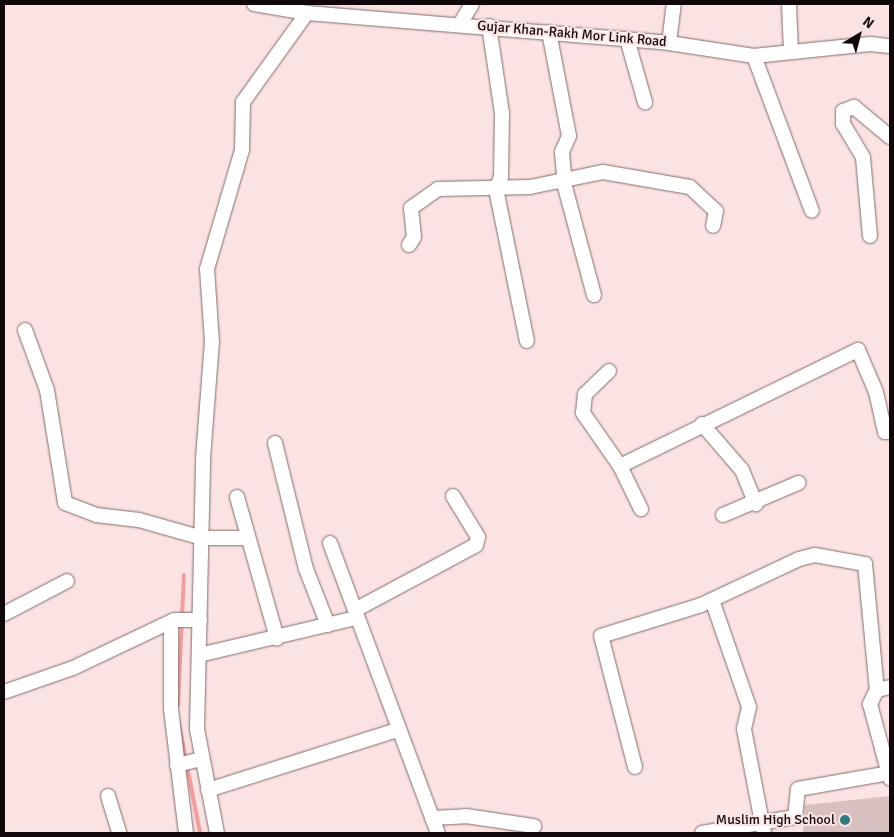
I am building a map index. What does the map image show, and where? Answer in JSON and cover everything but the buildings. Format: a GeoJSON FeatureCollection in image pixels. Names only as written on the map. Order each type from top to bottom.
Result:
{"type":"FeatureCollection","features":[{"type":"Feature","properties":{"kind":"street","name":"Gujar Khan-Rakh Mor Link Road"},"geometry":{"type":"LineString","coordinates":[[254,4],[669,43],[754,56],[890,46]]}},
{"type":"Feature","properties":{"kind":"street"},"geometry":{"type":"LineString","coordinates":[[460,24],[472,4]]}},
{"type":"Feature","properties":{"kind":"street"},"geometry":{"type":"LineString","coordinates":[[669,43],[674,4]]}},
{"type":"Feature","properties":{"kind":"street"},"geometry":{"type":"LineString","coordinates":[[789,4],[791,52]]}},
{"type":"Feature","properties":{"kind":"street"},"geometry":{"type":"LineString","coordinates":[[182,832],[188,762],[197,729],[199,655],[195,620],[212,342],[208,269],[242,150],[243,102],[304,10]]}},
{"type":"Feature","properties":{"kind":"street"},"geometry":{"type":"LineString","coordinates":[[489,26],[502,113],[498,185],[527,341]]}},
{"type":"Feature","properties":{"kind":"street"},"geometry":{"type":"LineString","coordinates":[[549,32],[568,136],[562,152],[564,180],[594,294]]}},
{"type":"Feature","properties":{"kind":"street"},"geometry":{"type":"LineString","coordinates":[[627,39],[645,102]]}},
{"type":"Feature","properties":{"kind":"street"},"geometry":{"type":"LineString","coordinates":[[754,56],[812,211]]}},
{"type":"Feature","properties":{"kind":"street"},"geometry":{"type":"LineString","coordinates":[[870,236],[863,157],[843,124],[843,111],[854,107],[890,137]]}},
{"type":"Feature","properties":{"kind":"street"},"geometry":{"type":"LineString","coordinates":[[409,244],[414,237],[411,208],[419,198],[438,189],[498,185],[524,187],[608,172],[647,182],[677,182],[707,198],[716,211],[713,226]]}},
{"type":"Feature","properties":{"kind":"street"},"geometry":{"type":"LineString","coordinates":[[25,330],[47,390],[66,502],[96,515],[139,520],[199,537],[246,538]]}},
{"type":"Feature","properties":{"kind":"street"},"geometry":{"type":"LineString","coordinates":[[620,466],[702,424],[858,350],[876,392],[885,432],[890,432]]}},
{"type":"Feature","properties":{"kind":"street"},"geometry":{"type":"LineString","coordinates":[[609,371],[585,394],[582,404],[620,466],[641,509]]}},
{"type":"Feature","properties":{"kind":"street"},"geometry":{"type":"LineString","coordinates":[[702,424],[742,470],[756,504]]}},
{"type":"Feature","properties":{"kind":"street"},"geometry":{"type":"LineString","coordinates":[[275,443],[306,569],[328,625]]}},
{"type":"Feature","properties":{"kind":"street"},"geometry":{"type":"LineString","coordinates":[[723,515],[756,504],[798,483]]}},
{"type":"Feature","properties":{"kind":"street"},"geometry":{"type":"LineString","coordinates":[[199,655],[328,625],[355,614],[476,545],[478,538],[453,496]]}},
{"type":"Feature","properties":{"kind":"street"},"geometry":{"type":"LineString","coordinates":[[238,497],[246,538],[277,638]]}},
{"type":"Feature","properties":{"kind":"street"},"geometry":{"type":"LineString","coordinates":[[330,543],[397,730],[438,833]]}},
{"type":"Feature","properties":{"kind":"street"},"geometry":{"type":"LineString","coordinates":[[635,767],[601,636],[712,600],[810,556],[864,564],[884,689],[870,704],[890,775],[798,789],[795,817],[762,827],[702,833]]}},
{"type":"Feature","properties":{"kind":"street"},"geometry":{"type":"LineString","coordinates":[[4,614],[67,581]]}},
{"type":"Feature","properties":{"kind":"street"},"geometry":{"type":"LineString","coordinates":[[712,600],[749,707],[744,729],[762,827]]}},
{"type":"Feature","properties":{"kind":"street"},"geometry":{"type":"LineString","coordinates":[[4,692],[74,668],[173,621],[195,620]]}},
{"type":"Feature","properties":{"kind":"street"},"geometry":{"type":"LineString","coordinates":[[173,621],[188,762],[208,790],[217,833]]}},
{"type":"Feature","properties":{"kind":"street"},"geometry":{"type":"LineString","coordinates":[[208,790],[397,730]]}},
{"type":"Feature","properties":{"kind":"street"},"geometry":{"type":"LineString","coordinates":[[108,796],[119,833]]}},
{"type":"Feature","properties":{"kind":"street"},"geometry":{"type":"LineString","coordinates":[[432,818],[466,816],[534,826]]}},
{"type":"Feature","properties":{"kind":"waterway"},"geometry":{"type":"LineString","coordinates":[[178,705],[184,575]]}},
{"type":"Feature","properties":{"kind":"waterway"},"geometry":{"type":"LineString","coordinates":[[179,724],[186,759]]}},
{"type":"Feature","properties":{"kind":"waterway"},"geometry":{"type":"LineString","coordinates":[[187,766],[200,833]]}},
{"type":"Feature","properties":{"kind":"place","name":"Muslim High School"},"geometry":{"type":"Point","coordinates":[845,820]}}]}
